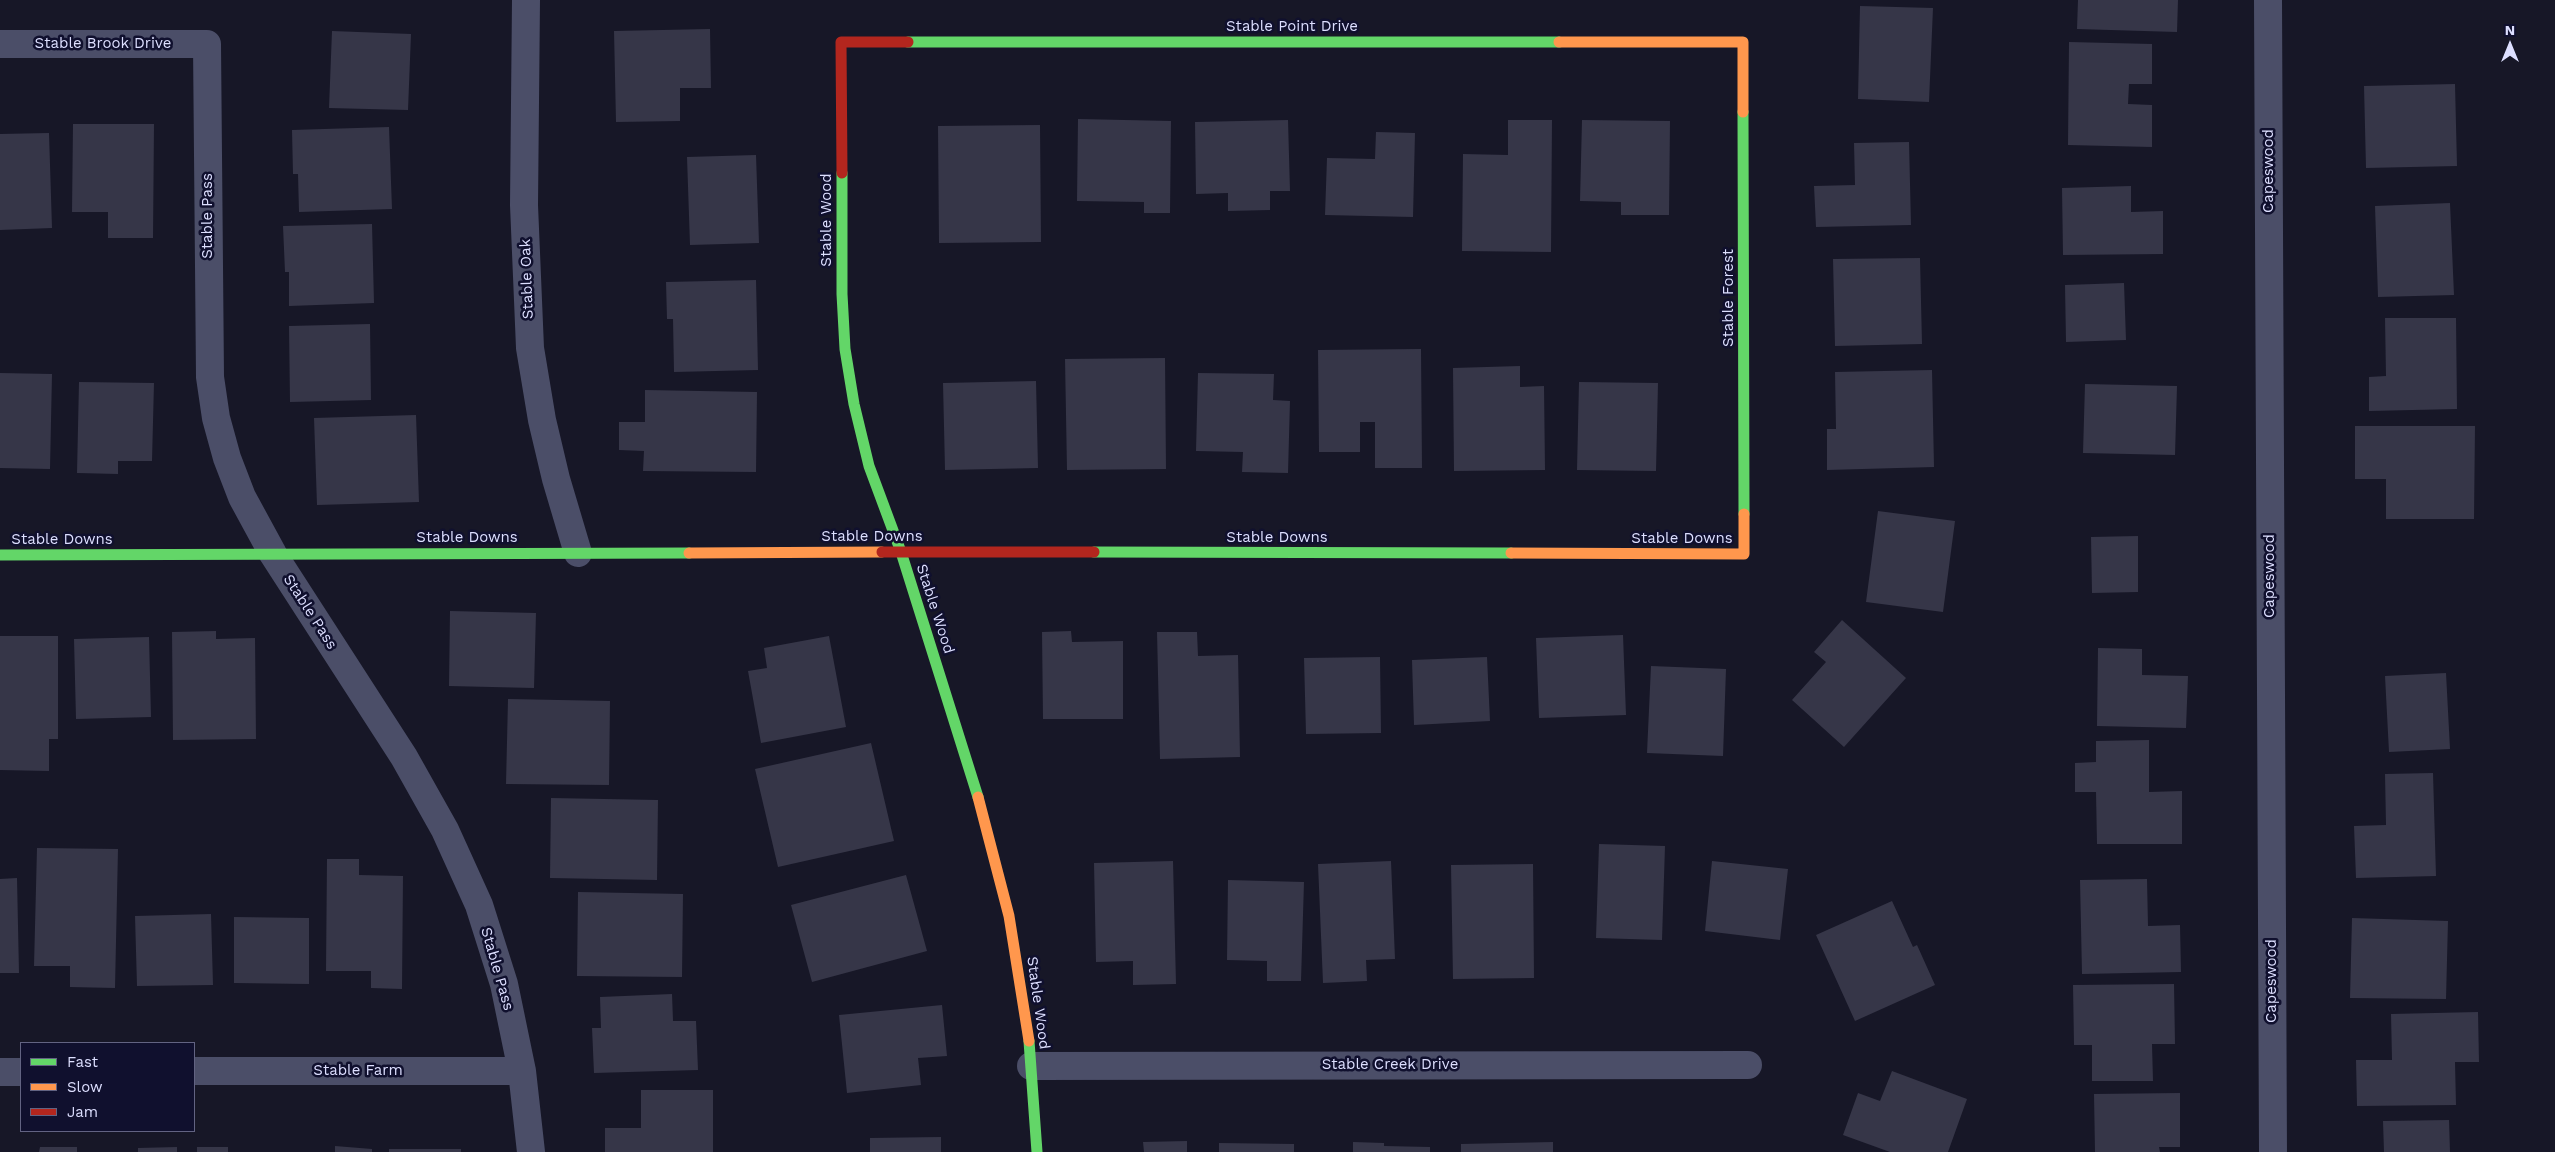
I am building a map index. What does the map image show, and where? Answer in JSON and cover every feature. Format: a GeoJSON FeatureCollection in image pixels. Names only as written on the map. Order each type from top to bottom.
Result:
{"type":"FeatureCollection","features":[{"type":"Feature","properties":{"kind":"street","name":"Stable Oak"},"geometry":{"type":"LineString","coordinates":[[526,0],[524,205],[530,348],[542,420],[556,479],[578,553]]}},
{"type":"Feature","properties":{"kind":"street","name":"Capeswood"},"geometry":{"type":"LineString","coordinates":[[2268,0],[2273,1152]]}},
{"type":"Feature","properties":{"kind":"street","name":"Stable Point Drive"},"geometry":{"type":"LineString","coordinates":[[842,42],[1743,42]]}},
{"type":"Feature","properties":{"kind":"street","name":"Stable Wood"},"geometry":{"type":"LineString","coordinates":[[842,42],[842,294],[845,349],[854,404],[870,466],[901,552],[974,784],[1010,916],[1031,1066],[1036,1116],[1037,1152]]}},
{"type":"Feature","properties":{"kind":"street","name":"Stable Forest"},"geometry":{"type":"LineString","coordinates":[[1743,42],[1744,554]]}},
{"type":"Feature","properties":{"kind":"street","name":"Stable Brook Drive"},"geometry":{"type":"LineString","coordinates":[[0,44],[207,44]]}},
{"type":"Feature","properties":{"kind":"street","name":"Stable Pass"},"geometry":{"type":"LineString","coordinates":[[207,44],[210,377],[216,418],[227,458],[242,497],[273,554],[404,757],[445,830],[479,905],[502,975],[522,1071],[531,1152]]}},
{"type":"Feature","properties":{"kind":"street","name":"Stable Downs"},"geometry":{"type":"LineString","coordinates":[[0,555],[901,552],[1744,554]]}},
{"type":"Feature","properties":{"kind":"street","name":"Stable Creek Drive"},"geometry":{"type":"LineString","coordinates":[[1031,1066],[1748,1065]]}},
{"type":"Feature","properties":{"kind":"street","name":"Stable Farm"},"geometry":{"type":"LineString","coordinates":[[195,1071],[522,1071]]}},
{"type":"Feature","properties":{"kind":"street"},"geometry":{"type":"LineString","coordinates":[[0,1072],[20,1072]]}},
{"type":"Feature","properties":{"kind":"building"},"geometry":{"type":"Polygon","coordinates":[[[2078,0],[2178,0],[2177,32],[2077,29],[2078,0]]]}},
{"type":"Feature","properties":{"kind":"building"},"geometry":{"type":"Polygon","coordinates":[[[1860,6],[1933,8],[1929,102],[1858,99],[1860,6]]]}},
{"type":"Feature","properties":{"kind":"building"},"geometry":{"type":"Polygon","coordinates":[[[710,29],[711,88],[680,88],[680,121],[616,122],[614,31],[710,29]]]}},
{"type":"Feature","properties":{"kind":"building"},"geometry":{"type":"Polygon","coordinates":[[[332,31],[411,34],[408,110],[329,108],[332,31]]]}},
{"type":"Feature","properties":{"kind":"building"},"geometry":{"type":"Polygon","coordinates":[[[2069,42],[2152,44],[2152,84],[2129,84],[2128,104],[2152,105],[2152,147],[2068,145],[2069,42]]]}},
{"type":"Feature","properties":{"kind":"building"},"geometry":{"type":"Polygon","coordinates":[[[2455,84],[2457,166],[2366,168],[2364,86],[2455,84]]]}},
{"type":"Feature","properties":{"kind":"building"},"geometry":{"type":"Polygon","coordinates":[[[1078,119],[1171,121],[1170,213],[1144,213],[1144,202],[1077,201],[1078,119]]]}},
{"type":"Feature","properties":{"kind":"building"},"geometry":{"type":"Polygon","coordinates":[[[1288,120],[1290,191],[1270,191],[1270,210],[1228,211],[1228,193],[1196,194],[1195,122],[1288,120]]]}},
{"type":"Feature","properties":{"kind":"building"},"geometry":{"type":"Polygon","coordinates":[[[1508,120],[1552,120],[1551,252],[1462,251],[1463,154],[1508,155],[1508,120]]]}},
{"type":"Feature","properties":{"kind":"building"},"geometry":{"type":"Polygon","coordinates":[[[1582,120],[1670,121],[1669,215],[1621,215],[1621,202],[1580,201],[1582,120]]]}},
{"type":"Feature","properties":{"kind":"building"},"geometry":{"type":"Polygon","coordinates":[[[73,124],[154,124],[153,238],[108,238],[108,212],[72,212],[73,124]]]}},
{"type":"Feature","properties":{"kind":"building"},"geometry":{"type":"Polygon","coordinates":[[[1040,125],[1041,242],[939,243],[938,126],[1040,125]]]}},
{"type":"Feature","properties":{"kind":"building"},"geometry":{"type":"Polygon","coordinates":[[[389,127],[392,209],[299,212],[298,174],[293,174],[292,130],[389,127]]]}},
{"type":"Feature","properties":{"kind":"building"},"geometry":{"type":"Polygon","coordinates":[[[1376,132],[1415,133],[1413,217],[1325,215],[1327,158],[1375,159],[1376,132]]]}},
{"type":"Feature","properties":{"kind":"building"},"geometry":{"type":"Polygon","coordinates":[[[49,133],[52,228],[0,230],[0,134],[49,133]]]}},
{"type":"Feature","properties":{"kind":"building"},"geometry":{"type":"Polygon","coordinates":[[[1909,142],[1911,225],[1816,227],[1814,186],[1855,185],[1854,143],[1909,142]]]}},
{"type":"Feature","properties":{"kind":"building"},"geometry":{"type":"Polygon","coordinates":[[[756,155],[759,243],[690,245],[687,157],[756,155]]]}},
{"type":"Feature","properties":{"kind":"building"},"geometry":{"type":"Polygon","coordinates":[[[2131,186],[2131,212],[2163,211],[2163,254],[2063,255],[2062,188],[2131,186]]]}},
{"type":"Feature","properties":{"kind":"building"},"geometry":{"type":"Polygon","coordinates":[[[2450,203],[2454,295],[2378,297],[2375,206],[2450,203]]]}},
{"type":"Feature","properties":{"kind":"building"},"geometry":{"type":"Polygon","coordinates":[[[372,224],[374,303],[289,306],[289,272],[285,272],[283,226],[372,224]]]}},
{"type":"Feature","properties":{"kind":"building"},"geometry":{"type":"Polygon","coordinates":[[[1920,258],[1922,344],[1835,346],[1833,259],[1920,258]]]}},
{"type":"Feature","properties":{"kind":"building"},"geometry":{"type":"Polygon","coordinates":[[[756,280],[758,370],[674,372],[673,319],[667,319],[666,282],[756,280]]]}},
{"type":"Feature","properties":{"kind":"building"},"geometry":{"type":"Polygon","coordinates":[[[2124,283],[2126,340],[2066,342],[2065,285],[2124,283]]]}},
{"type":"Feature","properties":{"kind":"building"},"geometry":{"type":"Polygon","coordinates":[[[2385,318],[2456,318],[2457,409],[2369,411],[2369,377],[2386,376],[2385,318]]]}},
{"type":"Feature","properties":{"kind":"building"},"geometry":{"type":"Polygon","coordinates":[[[370,324],[371,400],[290,402],[289,326],[370,324]]]}},
{"type":"Feature","properties":{"kind":"building"},"geometry":{"type":"Polygon","coordinates":[[[1421,349],[1422,468],[1375,468],[1375,422],[1360,422],[1360,452],[1319,452],[1318,350],[1421,349]]]}},
{"type":"Feature","properties":{"kind":"building"},"geometry":{"type":"Polygon","coordinates":[[[1165,358],[1166,469],[1067,470],[1065,359],[1165,358]]]}},
{"type":"Feature","properties":{"kind":"building"},"geometry":{"type":"Polygon","coordinates":[[[1520,366],[1520,387],[1544,386],[1545,470],[1454,471],[1453,368],[1520,366]]]}},
{"type":"Feature","properties":{"kind":"building"},"geometry":{"type":"Polygon","coordinates":[[[1932,370],[1934,467],[1827,470],[1827,429],[1836,429],[1835,372],[1932,370]]]}},
{"type":"Feature","properties":{"kind":"building"},"geometry":{"type":"Polygon","coordinates":[[[0,373],[52,374],[50,469],[0,468],[0,373]]]}},
{"type":"Feature","properties":{"kind":"building"},"geometry":{"type":"Polygon","coordinates":[[[1198,373],[1274,374],[1273,400],[1290,401],[1288,473],[1242,472],[1243,452],[1196,451],[1198,373]]]}},
{"type":"Feature","properties":{"kind":"building"},"geometry":{"type":"Polygon","coordinates":[[[1036,381],[1038,468],[945,470],[943,383],[1036,381]]]}},
{"type":"Feature","properties":{"kind":"building"},"geometry":{"type":"Polygon","coordinates":[[[79,382],[154,383],[152,461],[118,461],[118,474],[77,473],[79,382]]]}},
{"type":"Feature","properties":{"kind":"building"},"geometry":{"type":"Polygon","coordinates":[[[1579,382],[1658,383],[1656,471],[1577,470],[1579,382]]]}},
{"type":"Feature","properties":{"kind":"building"},"geometry":{"type":"Polygon","coordinates":[[[2085,384],[2177,386],[2175,455],[2083,453],[2085,384]]]}},
{"type":"Feature","properties":{"kind":"building"},"geometry":{"type":"Polygon","coordinates":[[[645,390],[757,392],[756,472],[643,471],[644,451],[619,450],[619,422],[645,422],[645,390]]]}},
{"type":"Feature","properties":{"kind":"building"},"geometry":{"type":"Polygon","coordinates":[[[416,415],[419,502],[317,505],[314,418],[416,415]]]}},
{"type":"Feature","properties":{"kind":"building"},"geometry":{"type":"Polygon","coordinates":[[[2355,426],[2475,426],[2474,519],[2386,519],[2386,479],[2355,479],[2355,426]]]}},
{"type":"Feature","properties":{"kind":"building"},"geometry":{"type":"Polygon","coordinates":[[[1878,511],[1955,521],[1943,612],[1866,602],[1878,511]]]}},
{"type":"Feature","properties":{"kind":"building"},"geometry":{"type":"Polygon","coordinates":[[[2138,536],[2138,592],[2092,593],[2091,537],[2138,536]]]}},
{"type":"Feature","properties":{"kind":"building"},"geometry":{"type":"Polygon","coordinates":[[[450,611],[536,613],[534,688],[449,686],[450,611]]]}},
{"type":"Feature","properties":{"kind":"building"},"geometry":{"type":"Polygon","coordinates":[[[1842,620],[1906,678],[1844,747],[1792,700],[1826,662],[1814,652],[1842,620]]]}},
{"type":"Feature","properties":{"kind":"building"},"geometry":{"type":"Polygon","coordinates":[[[216,631],[216,639],[255,638],[256,739],[173,740],[172,632],[216,631]]]}},
{"type":"Feature","properties":{"kind":"building"},"geometry":{"type":"Polygon","coordinates":[[[1071,631],[1072,642],[1123,641],[1123,719],[1043,719],[1042,632],[1071,631]]]}},
{"type":"Feature","properties":{"kind":"building"},"geometry":{"type":"Polygon","coordinates":[[[1157,632],[1197,632],[1198,656],[1238,655],[1240,757],[1160,759],[1157,632]]]}},
{"type":"Feature","properties":{"kind":"building"},"geometry":{"type":"Polygon","coordinates":[[[1623,635],[1626,715],[1539,718],[1536,638],[1623,635]]]}},
{"type":"Feature","properties":{"kind":"building"},"geometry":{"type":"Polygon","coordinates":[[[0,636],[58,636],[58,739],[49,739],[49,771],[0,770],[0,636]]]}},
{"type":"Feature","properties":{"kind":"building"},"geometry":{"type":"Polygon","coordinates":[[[829,636],[846,727],[761,743],[748,671],[767,668],[764,648],[829,636]]]}},
{"type":"Feature","properties":{"kind":"building"},"geometry":{"type":"Polygon","coordinates":[[[149,637],[151,717],[76,719],[74,639],[149,637]]]}},
{"type":"Feature","properties":{"kind":"building"},"geometry":{"type":"Polygon","coordinates":[[[2098,648],[2142,649],[2142,675],[2188,676],[2186,728],[2097,726],[2098,648]]]}},
{"type":"Feature","properties":{"kind":"building"},"geometry":{"type":"Polygon","coordinates":[[[1380,657],[1381,733],[1306,734],[1304,658],[1380,657]]]}},
{"type":"Feature","properties":{"kind":"building"},"geometry":{"type":"Polygon","coordinates":[[[1487,657],[1490,721],[1414,725],[1412,660],[1487,657]]]}},
{"type":"Feature","properties":{"kind":"building"},"geometry":{"type":"Polygon","coordinates":[[[1651,666],[1726,669],[1723,756],[1647,753],[1651,666]]]}},
{"type":"Feature","properties":{"kind":"building"},"geometry":{"type":"Polygon","coordinates":[[[2446,673],[2450,749],[2389,752],[2385,676],[2446,673]]]}},
{"type":"Feature","properties":{"kind":"building"},"geometry":{"type":"Polygon","coordinates":[[[508,699],[610,701],[609,785],[506,784],[508,699]]]}},
{"type":"Feature","properties":{"kind":"building"},"geometry":{"type":"Polygon","coordinates":[[[2149,740],[2149,792],[2182,791],[2182,844],[2097,844],[2096,792],[2075,792],[2075,763],[2096,762],[2096,741],[2149,740]]]}},
{"type":"Feature","properties":{"kind":"building"},"geometry":{"type":"Polygon","coordinates":[[[871,743],[894,841],[778,867],[755,769],[871,743]]]}},
{"type":"Feature","properties":{"kind":"building"},"geometry":{"type":"Polygon","coordinates":[[[2433,773],[2436,876],[2356,878],[2354,826],[2386,825],[2385,774],[2433,773]]]}},
{"type":"Feature","properties":{"kind":"building"},"geometry":{"type":"Polygon","coordinates":[[[551,798],[658,800],[657,880],[550,878],[551,798]]]}},
{"type":"Feature","properties":{"kind":"building"},"geometry":{"type":"Polygon","coordinates":[[[1599,844],[1665,846],[1662,940],[1596,938],[1599,844]]]}},
{"type":"Feature","properties":{"kind":"building"},"geometry":{"type":"Polygon","coordinates":[[[37,848],[118,849],[115,988],[70,987],[70,966],[34,966],[37,848]]]}},
{"type":"Feature","properties":{"kind":"building"},"geometry":{"type":"Polygon","coordinates":[[[327,859],[359,859],[359,875],[403,876],[402,989],[371,988],[371,971],[326,971],[327,859]]]}},
{"type":"Feature","properties":{"kind":"building"},"geometry":{"type":"Polygon","coordinates":[[[1173,861],[1176,984],[1133,985],[1133,961],[1096,962],[1094,863],[1173,861]]]}},
{"type":"Feature","properties":{"kind":"building"},"geometry":{"type":"Polygon","coordinates":[[[1391,861],[1395,959],[1366,960],[1367,981],[1323,983],[1318,864],[1391,861]]]}},
{"type":"Feature","properties":{"kind":"building"},"geometry":{"type":"Polygon","coordinates":[[[1712,861],[1788,869],[1780,940],[1705,931],[1712,861]]]}},
{"type":"Feature","properties":{"kind":"building"},"geometry":{"type":"Polygon","coordinates":[[[1533,864],[1534,978],[1453,979],[1451,865],[1533,864]]]}},
{"type":"Feature","properties":{"kind":"building"},"geometry":{"type":"Polygon","coordinates":[[[906,875],[927,951],[812,982],[791,905],[906,875]]]}},
{"type":"Feature","properties":{"kind":"building"},"geometry":{"type":"Polygon","coordinates":[[[17,878],[19,973],[0,973],[0,879],[17,878]]]}},
{"type":"Feature","properties":{"kind":"building"},"geometry":{"type":"Polygon","coordinates":[[[2147,879],[2148,926],[2180,925],[2181,972],[2082,974],[2080,880],[2147,879]]]}},
{"type":"Feature","properties":{"kind":"building"},"geometry":{"type":"Polygon","coordinates":[[[1228,880],[1304,882],[1301,981],[1267,981],[1267,961],[1227,960],[1228,880]]]}},
{"type":"Feature","properties":{"kind":"building"},"geometry":{"type":"Polygon","coordinates":[[[578,892],[683,894],[682,977],[577,976],[578,892]]]}},
{"type":"Feature","properties":{"kind":"building"},"geometry":{"type":"Polygon","coordinates":[[[1892,901],[1913,947],[1917,945],[1935,985],[1855,1021],[1816,935],[1892,901]]]}},
{"type":"Feature","properties":{"kind":"building"},"geometry":{"type":"Polygon","coordinates":[[[211,914],[213,985],[137,986],[135,916],[211,914]]]}},
{"type":"Feature","properties":{"kind":"building"},"geometry":{"type":"Polygon","coordinates":[[[234,917],[309,918],[309,984],[234,983],[234,917]]]}},
{"type":"Feature","properties":{"kind":"building"},"geometry":{"type":"Polygon","coordinates":[[[2352,918],[2448,921],[2446,999],[2350,998],[2352,918]]]}},
{"type":"Feature","properties":{"kind":"building"},"geometry":{"type":"Polygon","coordinates":[[[2174,984],[2175,1044],[2152,1044],[2153,1081],[2092,1081],[2092,1045],[2074,1045],[2073,985],[2174,984]]]}},
{"type":"Feature","properties":{"kind":"building"},"geometry":{"type":"Polygon","coordinates":[[[672,994],[673,1021],[696,1021],[698,1070],[594,1073],[592,1028],[601,1028],[600,997],[672,994]]]}},
{"type":"Feature","properties":{"kind":"building"},"geometry":{"type":"Polygon","coordinates":[[[942,1005],[947,1056],[918,1058],[921,1085],[847,1093],[839,1015],[942,1005]]]}},
{"type":"Feature","properties":{"kind":"building"},"geometry":{"type":"Polygon","coordinates":[[[2478,1012],[2479,1062],[2455,1062],[2456,1105],[2357,1106],[2356,1060],[2392,1060],[2391,1014],[2478,1012]]]}},
{"type":"Feature","properties":{"kind":"building"},"geometry":{"type":"Polygon","coordinates":[[[1892,1071],[1967,1099],[1948,1152],[1890,1152],[1843,1135],[1858,1093],[1880,1101],[1892,1071]]]}},
{"type":"Feature","properties":{"kind":"building"},"geometry":{"type":"Polygon","coordinates":[[[641,1090],[713,1090],[713,1152],[605,1152],[605,1128],[641,1128],[641,1090]]]}},
{"type":"Feature","properties":{"kind":"building"},"geometry":{"type":"Polygon","coordinates":[[[2180,1093],[2180,1147],[2159,1147],[2160,1152],[2095,1152],[2094,1094],[2180,1093]]]}},
{"type":"Feature","properties":{"kind":"building"},"geometry":{"type":"Polygon","coordinates":[[[2449,1120],[2450,1152],[2384,1152],[2383,1121],[2449,1120]]]}},
{"type":"Feature","properties":{"kind":"building"},"geometry":{"type":"Polygon","coordinates":[[[941,1137],[941,1152],[870,1152],[870,1138],[941,1137]]]}},
{"type":"Feature","properties":{"kind":"building"},"geometry":{"type":"Polygon","coordinates":[[[1187,1141],[1187,1152],[1144,1152],[1143,1142],[1187,1141]]]}},
{"type":"Feature","properties":{"kind":"building"},"geometry":{"type":"Polygon","coordinates":[[[1353,1142],[1384,1143],[1384,1146],[1430,1147],[1430,1152],[1353,1152],[1353,1142]]]}},
{"type":"Feature","properties":{"kind":"building"},"geometry":{"type":"Polygon","coordinates":[[[1553,1142],[1553,1152],[1461,1152],[1461,1144],[1553,1142]]]}},
{"type":"Feature","properties":{"kind":"building"},"geometry":{"type":"Polygon","coordinates":[[[1219,1143],[1294,1144],[1294,1152],[1219,1152],[1219,1143]]]}},
{"type":"Feature","properties":{"kind":"building"},"geometry":{"type":"Polygon","coordinates":[[[335,1146],[372,1149],[372,1152],[335,1152],[335,1146]]]}},
{"type":"Feature","properties":{"kind":"building"},"geometry":{"type":"Polygon","coordinates":[[[40,1147],[77,1147],[77,1152],[39,1152],[40,1147]]]}},
{"type":"Feature","properties":{"kind":"building"},"geometry":{"type":"Polygon","coordinates":[[[177,1147],[177,1152],[138,1152],[138,1148],[177,1147]]]}},
{"type":"Feature","properties":{"kind":"building"},"geometry":{"type":"Polygon","coordinates":[[[197,1147],[228,1147],[228,1152],[197,1152],[197,1147]]]}},
{"type":"Feature","properties":{"kind":"building"},"geometry":{"type":"Polygon","coordinates":[[[389,1149],[461,1149],[461,1152],[389,1152],[389,1149]]]}},
{"type":"Feature","properties":{"kind":"traffic: fast"},"geometry":{"type":"LineString","coordinates":[[908,42],[1559,42]]}},
{"type":"Feature","properties":{"kind":"traffic: fast"},"geometry":{"type":"LineString","coordinates":[[1743,112],[1744,514]]}},
{"type":"Feature","properties":{"kind":"traffic: fast"},"geometry":{"type":"LineString","coordinates":[[842,173],[842,294],[845,349],[854,404],[869,466],[901,552],[978,797]]}},
{"type":"Feature","properties":{"kind":"traffic: fast"},"geometry":{"type":"LineString","coordinates":[[1094,552],[1511,553]]}},
{"type":"Feature","properties":{"kind":"traffic: fast"},"geometry":{"type":"LineString","coordinates":[[0,555],[689,553]]}},
{"type":"Feature","properties":{"kind":"traffic: fast"},"geometry":{"type":"LineString","coordinates":[[1029,1041],[1037,1152]]}},
{"type":"Feature","properties":{"kind":"traffic: slow"},"geometry":{"type":"LineString","coordinates":[[1559,42],[1743,42],[1743,112]]}},
{"type":"Feature","properties":{"kind":"traffic: slow"},"geometry":{"type":"LineString","coordinates":[[1511,553],[1744,554],[1744,514]]}},
{"type":"Feature","properties":{"kind":"traffic: slow"},"geometry":{"type":"LineString","coordinates":[[689,553],[882,552]]}},
{"type":"Feature","properties":{"kind":"traffic: slow"},"geometry":{"type":"LineString","coordinates":[[978,797],[1009,916],[1029,1041]]}},
{"type":"Feature","properties":{"kind":"traffic: jam"},"geometry":{"type":"LineString","coordinates":[[842,173],[841,42],[908,42]]}},
{"type":"Feature","properties":{"kind":"traffic: jam"},"geometry":{"type":"LineString","coordinates":[[882,552],[1094,552]]}}]}
